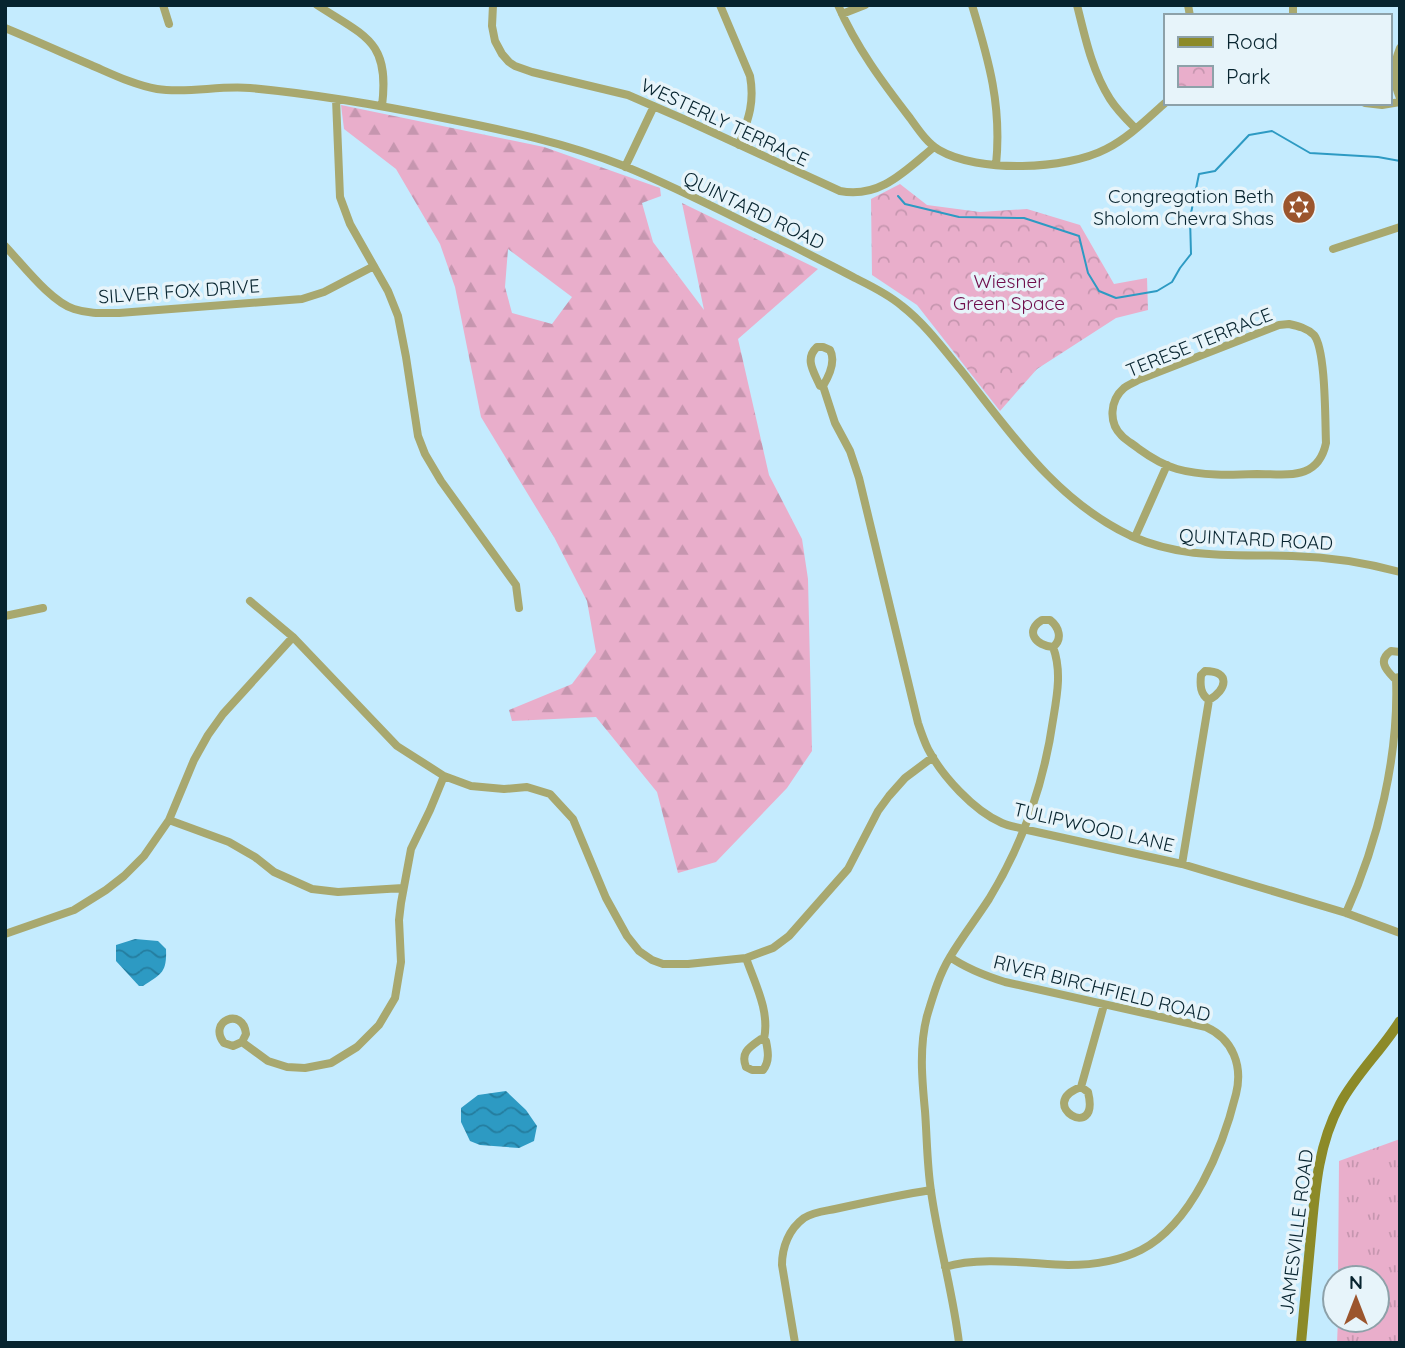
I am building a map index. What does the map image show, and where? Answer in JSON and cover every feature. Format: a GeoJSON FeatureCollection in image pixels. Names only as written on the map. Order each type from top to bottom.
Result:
{"type":"FeatureCollection","features":[{"type":"Feature","properties":{"kind":"street"},"geometry":{"type":"LineString","coordinates":[[163,5],[169,24]]}},
{"type":"Feature","properties":{"kind":"street"},"geometry":{"type":"LineString","coordinates":[[317,5],[373,43],[384,69],[382,106]]}},
{"type":"Feature","properties":{"kind":"street","name":"WESTERLY TERRACE"},"geometry":{"type":"LineString","coordinates":[[493,5],[492,26],[495,40],[502,54],[515,66],[628,95],[830,188],[858,193],[876,189],[899,176],[934,147]]}},
{"type":"Feature","properties":{"kind":"street"},"geometry":{"type":"LineString","coordinates":[[720,5],[750,76],[751,109],[739,145]]}},
{"type":"Feature","properties":{"kind":"street"},"geometry":{"type":"LineString","coordinates":[[865,5],[840,9],[884,84],[934,147],[946,153],[996,165],[1041,165],[1084,158],[1111,146],[1164,105]]}},
{"type":"Feature","properties":{"kind":"street"},"geometry":{"type":"LineString","coordinates":[[972,5],[995,90],[999,141],[996,165]]}},
{"type":"Feature","properties":{"kind":"street"},"geometry":{"type":"LineString","coordinates":[[1077,5],[1097,75],[1109,99],[1135,128]]}},
{"type":"Feature","properties":{"kind":"street","name":"QUINTARD ROAD"},"geometry":{"type":"LineString","coordinates":[[5,28],[128,81],[155,89],[181,91],[244,87],[382,106],[476,124],[561,145],[625,167],[692,196],[884,293],[903,306],[946,351],[1030,456],[1064,492],[1096,516],[1135,537],[1156,546],[1200,555],[1336,558],[1400,572]]}},
{"type":"Feature","properties":{"kind":"street"},"geometry":{"type":"LineString","coordinates":[[1400,48],[1393,73],[1400,100]]}},
{"type":"Feature","properties":{"kind":"street"},"geometry":{"type":"LineString","coordinates":[[335,99],[340,197],[350,224],[388,291],[398,316],[418,436],[441,481],[516,585],[519,608]]}},
{"type":"Feature","properties":{"kind":"street"},"geometry":{"type":"LineString","coordinates":[[625,167],[654,106]]}},
{"type":"Feature","properties":{"kind":"street"},"geometry":{"type":"LineString","coordinates":[[1333,249],[1400,227]]}},
{"type":"Feature","properties":{"kind":"street","name":"SILVER FOX DRIVE"},"geometry":{"type":"LineString","coordinates":[[5,246],[60,303],[90,313],[302,299],[324,292],[374,266]]}},
{"type":"Feature","properties":{"kind":"street","name":"TERESE TERRACE"},"geometry":{"type":"LineString","coordinates":[[1279,325],[1300,326],[1313,335],[1320,350],[1326,443],[1317,464],[1300,473],[1224,475],[1193,473],[1167,465],[1148,455],[1122,436],[1116,428],[1112,419],[1114,404],[1125,387],[1279,325]]}},
{"type":"Feature","properties":{"kind":"street","name":"TULIPWOOD LANE"},"geometry":{"type":"LineString","coordinates":[[823,386],[859,478],[918,723],[933,757],[958,790],[1002,823],[1182,864],[1346,913],[1400,933]]}},
{"type":"Feature","properties":{"kind":"street"},"geometry":{"type":"LineString","coordinates":[[1135,537],[1167,465]]}},
{"type":"Feature","properties":{"kind":"street"},"geometry":{"type":"LineString","coordinates":[[250,601],[293,637],[397,746],[444,776],[471,786],[504,789],[527,787],[550,794],[573,819],[606,898],[627,936],[639,951],[663,964],[746,958],[773,948],[796,930],[848,869],[878,811],[889,796],[905,778],[933,757]]}},
{"type":"Feature","properties":{"kind":"street"},"geometry":{"type":"LineString","coordinates":[[5,616],[43,608]]}},
{"type":"Feature","properties":{"kind":"street"},"geometry":{"type":"LineString","coordinates":[[5,934],[74,910],[106,890],[144,856],[169,820],[194,760],[208,735],[223,714],[293,637]]}},
{"type":"Feature","properties":{"kind":"street"},"geometry":{"type":"LineString","coordinates":[[959,1343],[931,1189],[922,1046],[932,999],[950,957],[989,898],[1010,859],[1038,792],[1050,746],[1057,694],[1059,671],[1053,647]]}},
{"type":"Feature","properties":{"kind":"street"},"geometry":{"type":"LineString","coordinates":[[1346,913],[1369,856],[1389,773],[1398,678],[1394,678],[1385,668],[1383,661],[1391,651],[1400,652]]}},
{"type":"Feature","properties":{"kind":"street"},"geometry":{"type":"LineString","coordinates":[[1182,864],[1209,700]]}},
{"type":"Feature","properties":{"kind":"street"},"geometry":{"type":"LineString","coordinates":[[242,1042],[268,1061],[287,1067],[305,1068],[331,1063],[357,1047],[379,1025],[395,998],[401,962],[399,920],[411,849],[444,776]]}},
{"type":"Feature","properties":{"kind":"street"},"geometry":{"type":"LineString","coordinates":[[169,820],[229,842],[255,857],[274,873],[313,890],[338,892],[403,888]]}},
{"type":"Feature","properties":{"kind":"street","name":"RIVER BIRCHFIELD ROAD"},"geometry":{"type":"LineString","coordinates":[[945,1267],[968,1262],[1101,1264],[1142,1250],[1182,1213],[1198,1190],[1228,1122],[1238,1077],[1233,1052],[1226,1042],[1206,1027],[994,979],[950,957]]}},
{"type":"Feature","properties":{"kind":"street"},"geometry":{"type":"LineString","coordinates":[[746,958],[765,1010],[764,1039]]}},
{"type":"Feature","properties":{"kind":"street"},"geometry":{"type":"LineString","coordinates":[[1081,1087],[1104,1005]]}},
{"type":"Feature","properties":{"kind":"street","name":"JAMESVILLE ROAD"},"geometry":{"type":"LineString","coordinates":[[1301,1343],[1315,1188],[1328,1130],[1351,1087],[1400,1021]]}},
{"type":"Feature","properties":{"kind":"street"},"geometry":{"type":"LineString","coordinates":[[795,1343],[782,1254],[785,1242],[795,1226],[810,1215],[931,1189]]}},
{"type":"Feature","properties":{"kind":"green space"},"geometry":{"type":"Polygon","coordinates":[[[341,105],[544,147],[660,188],[661,196],[642,203],[653,242],[704,310],[682,203],[818,269],[738,339],[769,475],[802,539],[808,579],[812,751],[787,788],[716,862],[678,873],[657,792],[596,717],[512,721],[509,710],[572,684],[596,652],[587,601],[554,537],[481,417],[455,287],[440,244],[396,169],[344,129],[341,105]],[[508,249],[505,287],[512,313],[552,324],[572,297],[508,249]]]}},
{"type":"Feature","properties":{"kind":"green space","name":"Wiesner Green Space"},"geometry":{"type":"Polygon","coordinates":[[[900,184],[927,205],[980,212],[1027,209],[1080,225],[1114,284],[1147,278],[1148,310],[1116,318],[1037,369],[1000,411],[917,305],[872,275],[871,199],[900,184]]]}},
{"type":"Feature","properties":{"kind":"green space"},"geometry":{"type":"Polygon","coordinates":[[[1400,1139],[1400,1343],[1337,1343],[1337,1334],[1391,1334],[1391,1264],[1338,1264],[1339,1161],[1400,1139]]]}},
{"type":"Feature","properties":{"kind":"water"},"geometry":{"type":"Polygon","coordinates":[[[135,939],[158,941],[166,949],[162,972],[143,986],[139,986],[116,961],[116,945],[135,939]]]}},
{"type":"Feature","properties":{"kind":"water"},"geometry":{"type":"Polygon","coordinates":[[[506,1091],[526,1110],[537,1126],[534,1141],[519,1148],[480,1145],[470,1141],[461,1122],[461,1108],[478,1095],[506,1091]]]}},
{"type":"Feature","properties":{"kind":"waterway"},"geometry":{"type":"LineString","coordinates":[[898,196],[905,204],[959,217],[1024,218],[1079,236],[1088,273],[1099,291],[1116,298],[1157,291],[1172,282],[1191,254],[1190,218],[1199,174],[1215,171],[1249,135],[1272,131],[1310,153],[1400,161]]}},
{"type":"Feature","properties":{"kind":"place","name":"Congregation Beth Sholom Chevra Shas"},"geometry":{"type":"Point","coordinates":[1299,207]}}]}
